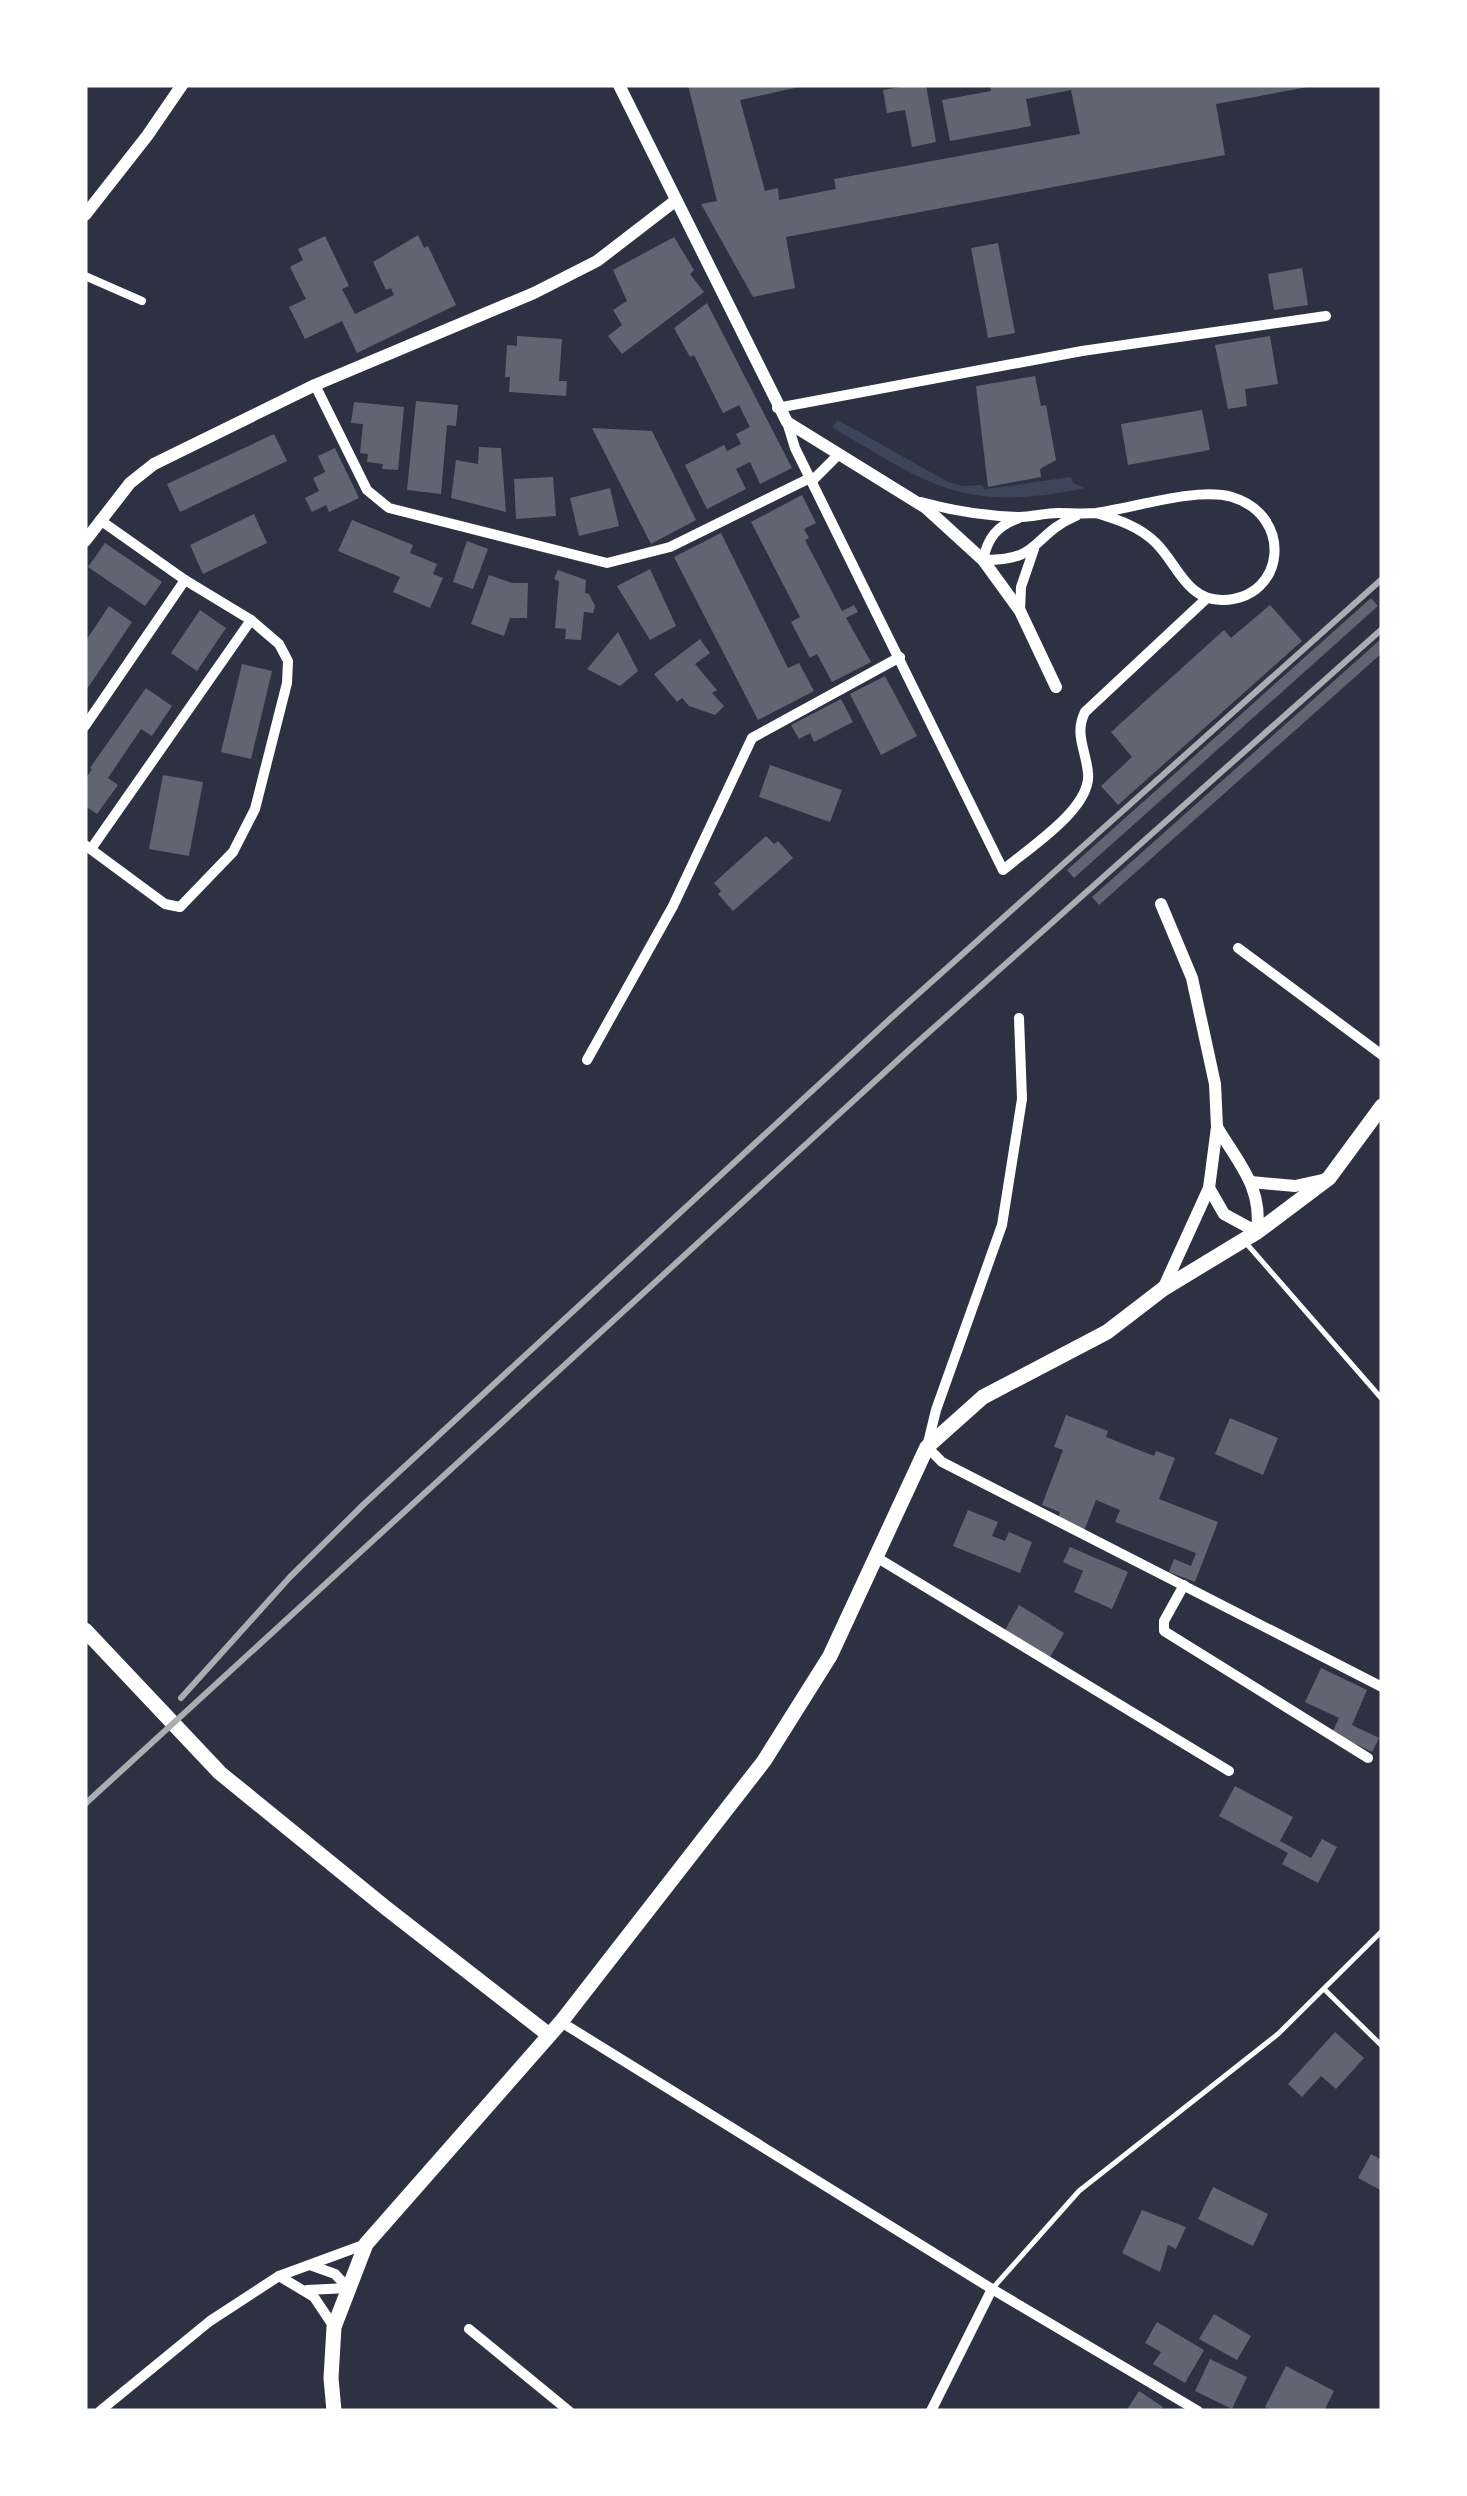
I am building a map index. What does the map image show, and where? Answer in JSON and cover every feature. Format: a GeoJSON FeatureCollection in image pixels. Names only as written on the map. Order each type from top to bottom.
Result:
{"type":"FeatureCollection","features":[{"type":"Feature","properties":{"kind":"main road"},"geometry":{"type":"LineString","coordinates":[[334,2411],[334,2327],[366,2244],[560,2022],[764,1760],[830,1656],[927,1448],[983,1397],[1107,1332],[1163,1289],[1250,1236],[1329,1178],[1382,1106]]}},
{"type":"Feature","properties":{"kind":"main road"},"geometry":{"type":"LineString","coordinates":[[85,1630],[220,1773],[549,2035]]}},
{"type":"Feature","properties":{"kind":"street"},"geometry":{"type":"LineString","coordinates":[[85,215],[182,85]]}},
{"type":"Feature","properties":{"kind":"street"},"geometry":{"type":"LineString","coordinates":[[619,85],[1003,870],[1087,793],[1088,770],[1079,732],[1085,712],[1207,598]]}},
{"type":"Feature","properties":{"kind":"street"},"geometry":{"type":"LineString","coordinates":[[85,540],[130,483],[154,464],[315,385],[460,326],[597,261],[675,201]]}},
{"type":"Feature","properties":{"kind":"street"},"geometry":{"type":"LineString","coordinates":[[85,276],[142,301]]}},
{"type":"Feature","properties":{"kind":"street"},"geometry":{"type":"LineString","coordinates":[[778,408],[1082,351],[1326,316]]}},
{"type":"Feature","properties":{"kind":"street"},"geometry":{"type":"LineString","coordinates":[[315,385],[367,490],[389,508],[607,563],[670,547],[811,480],[839,454]]}},
{"type":"Feature","properties":{"kind":"street"},"geometry":{"type":"LineString","coordinates":[[787,422],[939,518],[982,560],[1020,611],[1056,687]]}},
{"type":"Feature","properties":{"kind":"street"},"geometry":{"type":"LineString","coordinates":[[911,499],[956,511],[1023,517],[1082,514],[1216,494],[1230,496],[1252,507],[1270,526],[1274,562],[1268,575],[1240,597],[1207,598],[1188,586],[1146,534],[1096,512]]}},
{"type":"Feature","properties":{"kind":"street"},"geometry":{"type":"LineString","coordinates":[[982,560],[1008,560],[1035,547],[1060,524],[1082,514]]}},
{"type":"Feature","properties":{"kind":"street"},"geometry":{"type":"LineString","coordinates":[[982,560],[995,530],[1023,517]]}},
{"type":"Feature","properties":{"kind":"street"},"geometry":{"type":"LineString","coordinates":[[100,520],[185,580],[251,620],[279,644],[288,661],[288,683],[255,809],[233,852],[180,907],[166,904],[88,847],[251,620]]}},
{"type":"Feature","properties":{"kind":"street"},"geometry":{"type":"LineString","coordinates":[[1020,611],[1021,588],[1035,547]]}},
{"type":"Feature","properties":{"kind":"street"},"geometry":{"type":"LineString","coordinates":[[85,726],[185,580]]}},
{"type":"Feature","properties":{"kind":"street"},"geometry":{"type":"LineString","coordinates":[[587,1060],[673,906],[752,738],[900,658]]}},
{"type":"Feature","properties":{"kind":"street"},"geometry":{"type":"LineString","coordinates":[[1160,904],[1192,978],[1215,1084],[1216,1126],[1209,1188],[1163,1289]]}},
{"type":"Feature","properties":{"kind":"street"},"geometry":{"type":"LineString","coordinates":[[1238,948],[1382,1055]]}},
{"type":"Feature","properties":{"kind":"street"},"geometry":{"type":"LineString","coordinates":[[1019,1018],[1022,1100],[1002,1225],[936,1410],[927,1448],[942,1462],[1382,1686]]}},
{"type":"Feature","properties":{"kind":"street"},"geometry":{"type":"LineString","coordinates":[[1209,1188],[1224,1214],[1250,1236],[1260,1210],[1252,1182],[1216,1126]]}},
{"type":"Feature","properties":{"kind":"street"},"geometry":{"type":"LineString","coordinates":[[1252,1182],[1295,1186],[1329,1178]]}},
{"type":"Feature","properties":{"kind":"street"},"geometry":{"type":"LineString","coordinates":[[876,1557],[1228,1771]]}},
{"type":"Feature","properties":{"kind":"street"},"geometry":{"type":"LineString","coordinates":[[1184,1585],[1164,1620],[1164,1631],[1368,1758]]}},
{"type":"Feature","properties":{"kind":"street"},"geometry":{"type":"LineString","coordinates":[[560,2022],[992,2289],[1198,2411]]}},
{"type":"Feature","properties":{"kind":"street"},"geometry":{"type":"LineString","coordinates":[[100,2411],[210,2322],[279,2276],[366,2244]]}},
{"type":"Feature","properties":{"kind":"street"},"geometry":{"type":"LineString","coordinates":[[309,2265],[335,2274],[348,2288]]}},
{"type":"Feature","properties":{"kind":"street"},"geometry":{"type":"LineString","coordinates":[[279,2276],[314,2297],[334,2327]]}},
{"type":"Feature","properties":{"kind":"street"},"geometry":{"type":"LineString","coordinates":[[301,2290],[348,2288]]}},
{"type":"Feature","properties":{"kind":"street"},"geometry":{"type":"LineString","coordinates":[[932,2411],[992,2289]]}},
{"type":"Feature","properties":{"kind":"street"},"geometry":{"type":"LineString","coordinates":[[469,2329],[569,2411]]}},
{"type":"Feature","properties":{"kind":"lane"},"geometry":{"type":"LineString","coordinates":[[1250,1236],[1382,1399]]}},
{"type":"Feature","properties":{"kind":"lane"},"geometry":{"type":"LineString","coordinates":[[992,2289],[1079,2191],[1278,2034],[1382,1931]]}},
{"type":"Feature","properties":{"kind":"lane"},"geometry":{"type":"LineString","coordinates":[[1324,1990],[1382,2046]]}},
{"type":"Feature","properties":{"kind":"shaded area"},"geometry":{"type":"Polygon","coordinates":[[[838,420],[948,482],[981,485],[985,489],[1071,477],[1073,483],[1085,488],[1009,497],[979,496],[951,489],[897,465],[832,427],[838,420]]]}},
{"type":"Feature","properties":{"kind":"building"},"geometry":{"type":"Polygon","coordinates":[[[688,85],[808,85],[740,100],[765,191],[778,188],[779,200],[836,189],[834,179],[1080,134],[1071,90],[1026,99],[1031,126],[950,141],[942,100],[991,91],[990,85],[1308,87],[1216,104],[1225,155],[786,237],[795,288],[753,297],[701,204],[717,201],[688,85]]]}},
{"type":"Feature","properties":{"kind":"building"},"geometry":{"type":"Polygon","coordinates":[[[926,85],[936,142],[912,147],[905,110],[887,113],[883,90],[926,85]]]}},
{"type":"Feature","properties":{"kind":"building"},"geometry":{"type":"Polygon","coordinates":[[[418,235],[424,248],[428,246],[456,305],[357,353],[342,321],[305,339],[289,307],[306,299],[290,267],[303,260],[298,249],[325,236],[349,286],[342,289],[355,314],[394,295],[391,288],[386,290],[373,262],[418,235]]]}},
{"type":"Feature","properties":{"kind":"building"},"geometry":{"type":"Polygon","coordinates":[[[674,237],[694,270],[690,274],[704,292],[622,354],[608,336],[622,325],[613,310],[627,301],[613,270],[674,237]]]}},
{"type":"Feature","properties":{"kind":"building"},"geometry":{"type":"Polygon","coordinates":[[[998,243],[1015,333],[988,338],[971,248],[998,243]]]}},
{"type":"Feature","properties":{"kind":"building"},"geometry":{"type":"Polygon","coordinates":[[[1302,268],[1308,305],[1274,310],[1268,274],[1302,268]]]}},
{"type":"Feature","properties":{"kind":"building"},"geometry":{"type":"Polygon","coordinates":[[[707,303],[792,468],[760,484],[750,462],[736,469],[746,489],[707,509],[685,465],[724,445],[727,451],[741,444],[736,434],[750,427],[739,405],[723,413],[694,355],[690,357],[674,328],[707,303]]]}},
{"type":"Feature","properties":{"kind":"building"},"geometry":{"type":"Polygon","coordinates":[[[517,336],[562,339],[559,381],[567,381],[566,396],[509,392],[510,377],[505,377],[507,345],[517,346],[517,336]]]}},
{"type":"Feature","properties":{"kind":"building"},"geometry":{"type":"Polygon","coordinates":[[[1270,336],[1278,384],[1245,389],[1247,406],[1228,409],[1215,345],[1270,336]]]}},
{"type":"Feature","properties":{"kind":"building"},"geometry":{"type":"Polygon","coordinates":[[[1035,376],[1041,406],[1046,405],[1056,460],[1040,469],[1041,477],[988,487],[976,386],[1035,376]]]}},
{"type":"Feature","properties":{"kind":"building"},"geometry":{"type":"Polygon","coordinates":[[[416,401],[458,405],[456,426],[447,425],[441,494],[407,490],[416,401]]]}},
{"type":"Feature","properties":{"kind":"building"},"geometry":{"type":"Polygon","coordinates":[[[354,402],[404,407],[398,470],[382,469],[383,464],[367,462],[368,454],[360,453],[363,424],[351,423],[354,402]]]}},
{"type":"Feature","properties":{"kind":"building"},"geometry":{"type":"Polygon","coordinates":[[[1202,410],[1210,450],[1128,465],[1121,424],[1202,410]]]}},
{"type":"Feature","properties":{"kind":"building"},"geometry":{"type":"Polygon","coordinates":[[[592,428],[652,431],[696,520],[651,544],[592,428]]]}},
{"type":"Feature","properties":{"kind":"building"},"geometry":{"type":"Polygon","coordinates":[[[274,434],[287,461],[180,512],[167,484],[274,434]]]}},
{"type":"Feature","properties":{"kind":"building"},"geometry":{"type":"Polygon","coordinates":[[[479,447],[501,448],[506,512],[451,498],[456,460],[478,464],[479,447]]]}},
{"type":"Feature","properties":{"kind":"building"},"geometry":{"type":"Polygon","coordinates":[[[335,448],[359,498],[329,512],[326,505],[312,512],[305,498],[319,491],[313,478],[325,472],[318,456],[335,448]]]}},
{"type":"Feature","properties":{"kind":"building"},"geometry":{"type":"Polygon","coordinates":[[[553,477],[556,516],[516,519],[514,479],[553,477]]]}},
{"type":"Feature","properties":{"kind":"building"},"geometry":{"type":"Polygon","coordinates":[[[610,488],[619,526],[579,536],[570,498],[610,488]]]}},
{"type":"Feature","properties":{"kind":"building"},"geometry":{"type":"Polygon","coordinates":[[[802,495],[816,523],[804,529],[809,538],[805,540],[842,611],[854,605],[858,612],[846,618],[871,662],[832,682],[817,654],[810,658],[791,622],[800,617],[751,522],[802,495]]]}},
{"type":"Feature","properties":{"kind":"building"},"geometry":{"type":"Polygon","coordinates":[[[254,514],[267,543],[203,574],[190,545],[254,514]]]}},
{"type":"Feature","properties":{"kind":"building"},"geometry":{"type":"Polygon","coordinates":[[[352,520],[413,545],[410,553],[437,564],[433,574],[443,578],[430,608],[393,592],[400,577],[338,551],[352,520]]]}},
{"type":"Feature","properties":{"kind":"building"},"geometry":{"type":"Polygon","coordinates":[[[721,533],[788,668],[799,663],[814,691],[758,720],[674,557],[721,533]]]}},
{"type":"Feature","properties":{"kind":"building"},"geometry":{"type":"Polygon","coordinates":[[[467,541],[488,549],[473,589],[453,582],[467,541]]]}},
{"type":"Feature","properties":{"kind":"building"},"geometry":{"type":"Polygon","coordinates":[[[105,543],[162,582],[145,606],[88,567],[105,543]]]}},
{"type":"Feature","properties":{"kind":"building"},"geometry":{"type":"Polygon","coordinates":[[[650,569],[676,626],[650,640],[617,586],[650,569]]]}},
{"type":"Feature","properties":{"kind":"building"},"geometry":{"type":"Polygon","coordinates":[[[558,570],[586,580],[585,593],[595,606],[593,613],[584,612],[581,640],[565,639],[566,629],[555,628],[559,581],[554,579],[558,570]]]}},
{"type":"Feature","properties":{"kind":"building"},"geometry":{"type":"Polygon","coordinates":[[[489,575],[512,583],[528,583],[527,618],[510,618],[504,636],[471,624],[489,575]]]}},
{"type":"Feature","properties":{"kind":"building"},"geometry":{"type":"Polygon","coordinates":[[[1371,598],[1378,606],[1074,878],[1067,870],[1371,598]]]}},
{"type":"Feature","properties":{"kind":"building"},"geometry":{"type":"Polygon","coordinates":[[[1270,605],[1302,641],[1118,805],[1101,786],[1132,757],[1111,732],[1224,630],[1231,638],[1270,605]]]}},
{"type":"Feature","properties":{"kind":"building"},"geometry":{"type":"Polygon","coordinates":[[[109,606],[132,622],[85,692],[85,642],[109,606]]]}},
{"type":"Feature","properties":{"kind":"building"},"geometry":{"type":"Polygon","coordinates":[[[200,610],[226,628],[197,671],[171,653],[200,610]]]}},
{"type":"Feature","properties":{"kind":"building"},"geometry":{"type":"Polygon","coordinates":[[[618,632],[638,671],[620,686],[587,669],[618,632]]]}},
{"type":"Feature","properties":{"kind":"building"},"geometry":{"type":"Polygon","coordinates":[[[1382,638],[1382,653],[1099,905],[1092,897],[1382,638]]]}},
{"type":"Feature","properties":{"kind":"building"},"geometry":{"type":"Polygon","coordinates":[[[700,639],[710,653],[695,664],[717,690],[712,693],[724,706],[715,715],[689,706],[682,698],[677,702],[654,674],[700,639]]]}},
{"type":"Feature","properties":{"kind":"building"},"geometry":{"type":"Polygon","coordinates":[[[242,664],[272,671],[251,759],[221,752],[242,664]]]}},
{"type":"Feature","properties":{"kind":"building"},"geometry":{"type":"Polygon","coordinates":[[[885,676],[917,736],[881,755],[850,694],[885,676]]]}},
{"type":"Feature","properties":{"kind":"building"},"geometry":{"type":"Polygon","coordinates":[[[146,688],[172,706],[152,736],[141,729],[108,778],[118,785],[97,814],[85,806],[85,780],[146,688]]]}},
{"type":"Feature","properties":{"kind":"building"},"geometry":{"type":"Polygon","coordinates":[[[841,699],[853,722],[814,742],[810,733],[799,739],[791,725],[841,699]]]}},
{"type":"Feature","properties":{"kind":"building"},"geometry":{"type":"Polygon","coordinates":[[[770,765],[842,790],[830,822],[759,797],[770,765]]]}},
{"type":"Feature","properties":{"kind":"building"},"geometry":{"type":"Polygon","coordinates":[[[163,775],[203,782],[189,856],[149,849],[163,775]]]}},
{"type":"Feature","properties":{"kind":"building"},"geometry":{"type":"Polygon","coordinates":[[[766,836],[774,844],[778,841],[793,858],[733,911],[714,883],[766,836]]]}},
{"type":"Feature","properties":{"kind":"building"},"geometry":{"type":"Polygon","coordinates":[[[1066,1415],[1108,1431],[1106,1437],[1154,1456],[1156,1451],[1175,1458],[1159,1499],[1218,1522],[1195,1582],[1169,1572],[1174,1559],[1191,1566],[1196,1553],[1115,1522],[1120,1510],[1096,1500],[1084,1531],[1058,1518],[1060,1512],[1042,1505],[1063,1450],[1054,1447],[1066,1415]]]}},
{"type":"Feature","properties":{"kind":"building"},"geometry":{"type":"Polygon","coordinates":[[[1230,1418],[1278,1438],[1263,1475],[1215,1454],[1230,1418]]]}},
{"type":"Feature","properties":{"kind":"building"},"geometry":{"type":"Polygon","coordinates":[[[968,1510],[998,1522],[992,1536],[1005,1541],[1009,1532],[1032,1542],[1020,1573],[953,1546],[968,1510]]]}},
{"type":"Feature","properties":{"kind":"building"},"geometry":{"type":"Polygon","coordinates":[[[1070,1547],[1128,1572],[1112,1609],[1074,1592],[1083,1571],[1063,1562],[1070,1547]]]}},
{"type":"Feature","properties":{"kind":"building"},"geometry":{"type":"Polygon","coordinates":[[[1019,1605],[1064,1633],[1049,1659],[1004,1632],[1019,1605]]]}},
{"type":"Feature","properties":{"kind":"building"},"geometry":{"type":"Polygon","coordinates":[[[1321,1668],[1367,1690],[1352,1725],[1379,1738],[1372,1752],[1332,1733],[1339,1718],[1305,1702],[1321,1668]]]}},
{"type":"Feature","properties":{"kind":"building"},"geometry":{"type":"Polygon","coordinates":[[[1235,1786],[1293,1817],[1280,1841],[1311,1858],[1322,1839],[1337,1847],[1318,1883],[1282,1864],[1288,1853],[1219,1816],[1235,1786]]]}},
{"type":"Feature","properties":{"kind":"building"},"geometry":{"type":"Polygon","coordinates":[[[1335,2032],[1364,2058],[1336,2089],[1321,2076],[1302,2097],[1288,2084],[1335,2032]]]}},
{"type":"Feature","properties":{"kind":"building"},"geometry":{"type":"Polygon","coordinates":[[[1371,2154],[1382,2160],[1382,2191],[1358,2178],[1371,2154]]]}},
{"type":"Feature","properties":{"kind":"building"},"geometry":{"type":"Polygon","coordinates":[[[1213,2187],[1268,2214],[1253,2246],[1198,2219],[1213,2187]]]}},
{"type":"Feature","properties":{"kind":"building"},"geometry":{"type":"Polygon","coordinates":[[[1142,2210],[1186,2227],[1176,2249],[1168,2245],[1160,2272],[1122,2253],[1142,2210]]]}},
{"type":"Feature","properties":{"kind":"building"},"geometry":{"type":"Polygon","coordinates":[[[1214,2314],[1251,2336],[1237,2360],[1199,2339],[1214,2314]]]}},
{"type":"Feature","properties":{"kind":"building"},"geometry":{"type":"Polygon","coordinates":[[[1157,2322],[1204,2350],[1185,2383],[1153,2364],[1161,2352],[1145,2343],[1157,2322]]]}},
{"type":"Feature","properties":{"kind":"building"},"geometry":{"type":"Polygon","coordinates":[[[1210,2359],[1247,2377],[1232,2409],[1195,2391],[1210,2359]]]}},
{"type":"Feature","properties":{"kind":"building"},"geometry":{"type":"Polygon","coordinates":[[[1286,2366],[1334,2391],[1324,2411],[1272,2411],[1265,2407],[1286,2366]]]}},
{"type":"Feature","properties":{"kind":"building"},"geometry":{"type":"Polygon","coordinates":[[[1139,2391],[1163,2407],[1160,2411],[1126,2411],[1139,2391]]]}},
{"type":"Feature","properties":{"kind":"railway"},"geometry":{"type":"LineString","coordinates":[[181,1698],[290,1577],[363,1505],[890,1019],[1382,579]]}},
{"type":"Feature","properties":{"kind":"railway"},"geometry":{"type":"LineString","coordinates":[[85,1804],[910,1049],[1382,629]]}}]}
